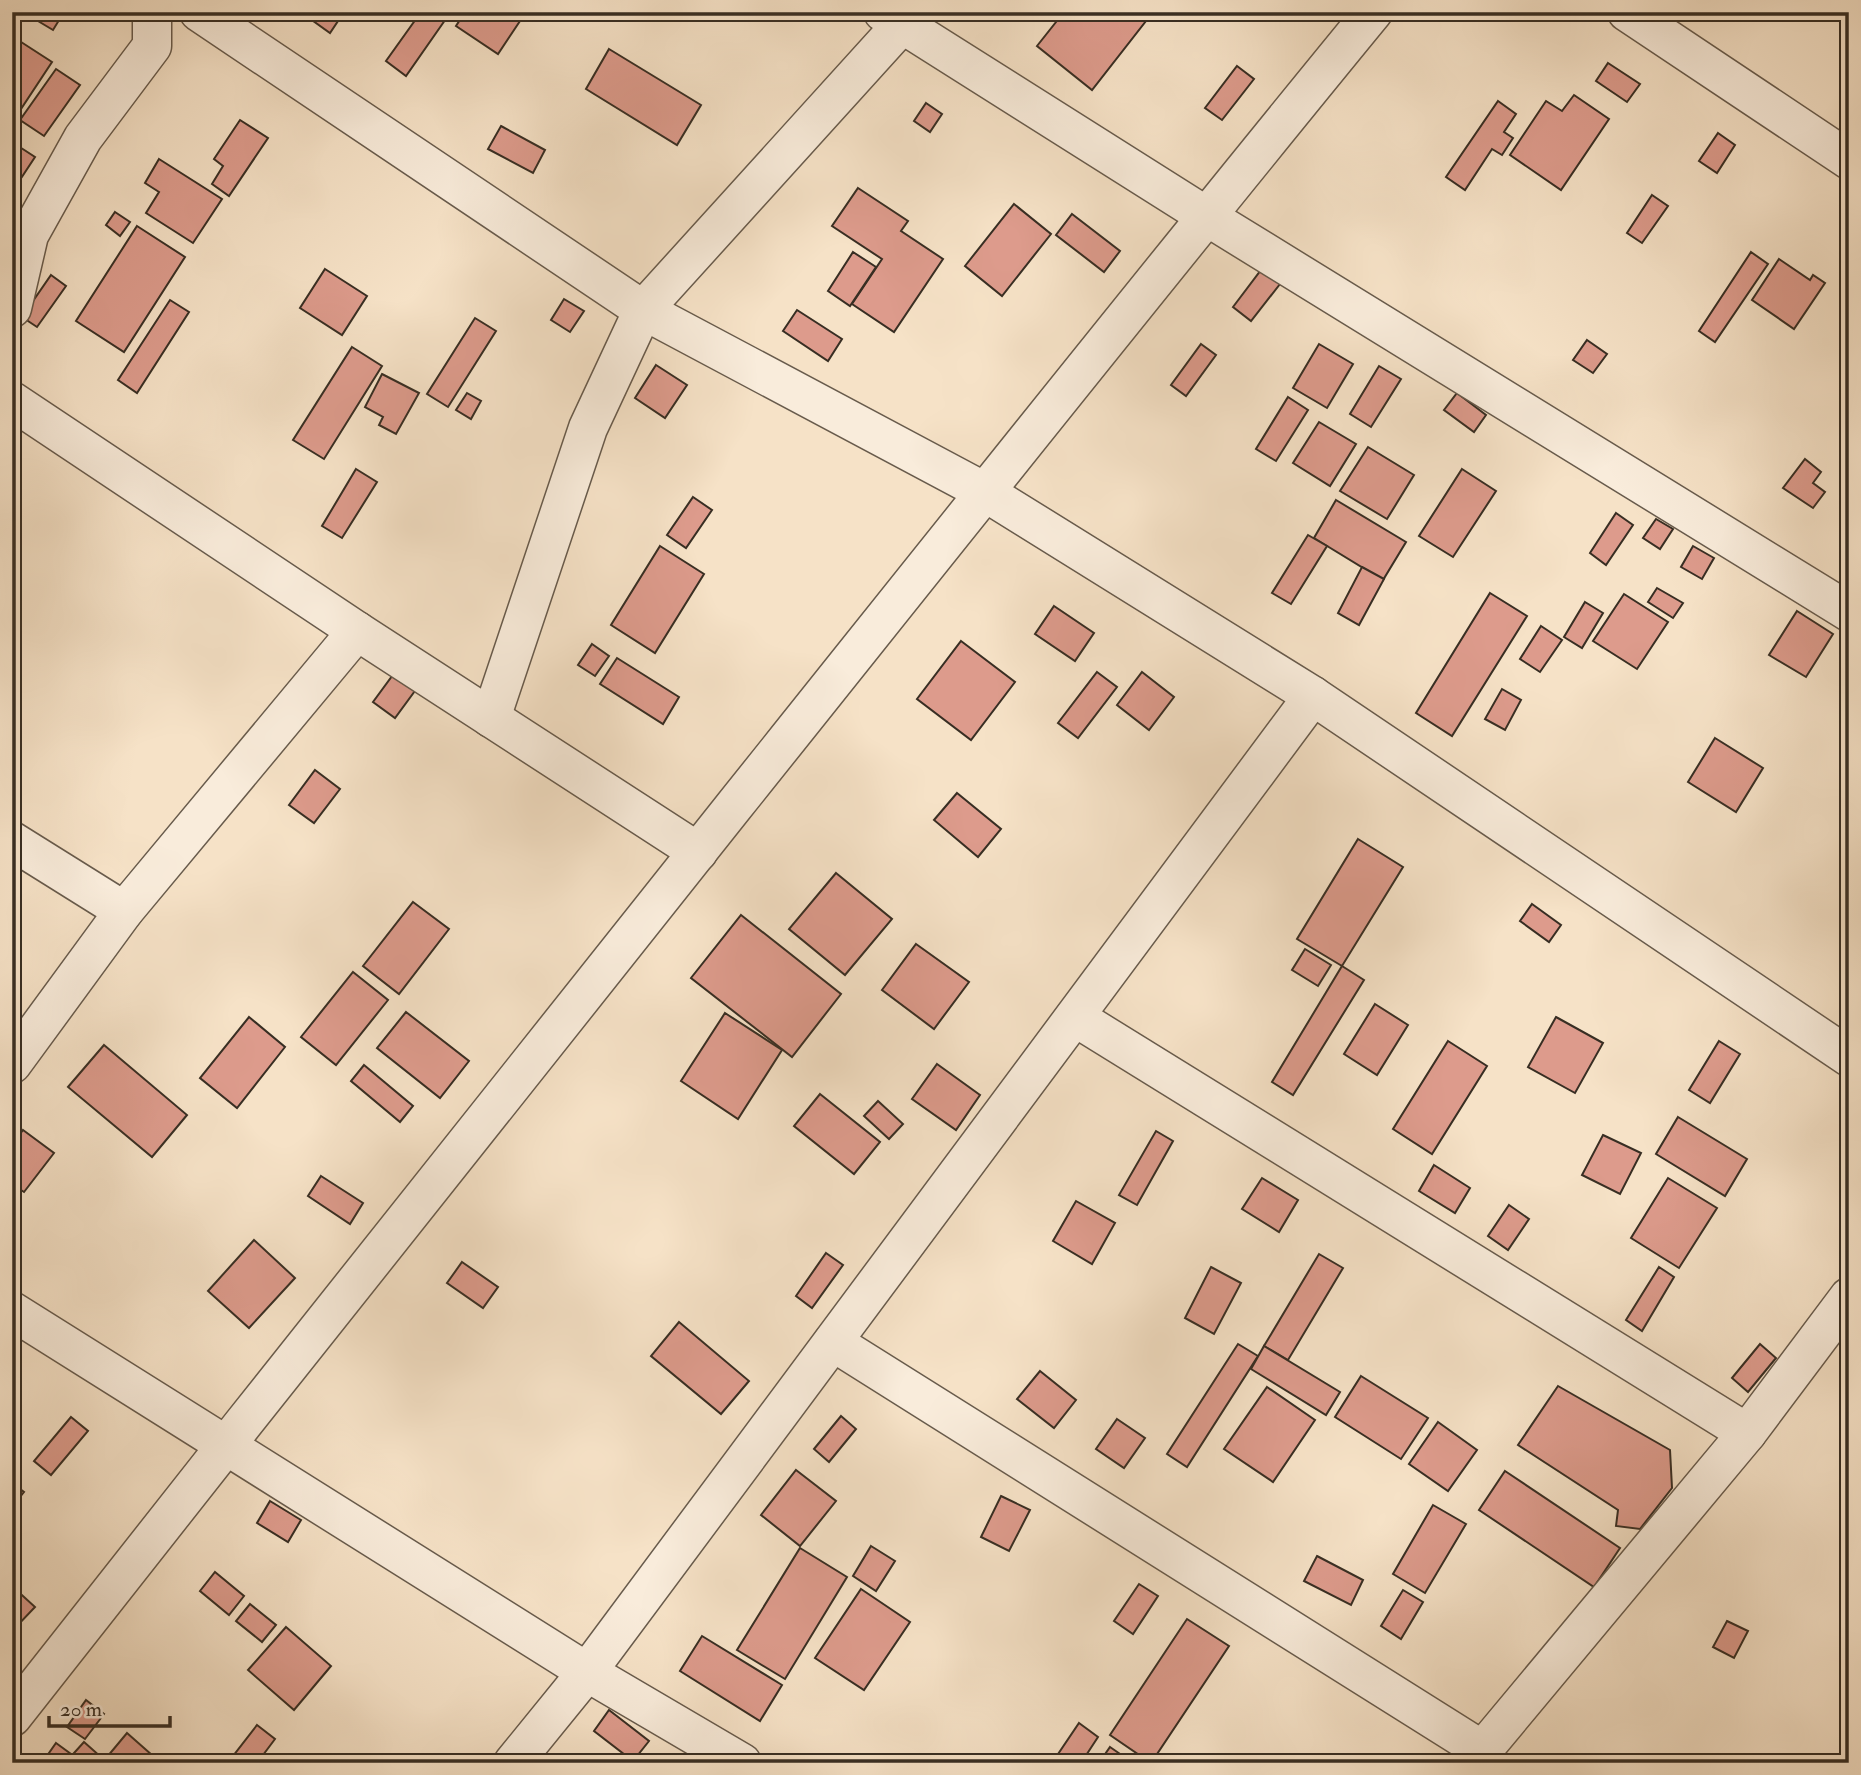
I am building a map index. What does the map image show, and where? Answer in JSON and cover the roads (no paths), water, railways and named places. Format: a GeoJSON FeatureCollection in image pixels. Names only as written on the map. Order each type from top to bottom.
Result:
{"type":"FeatureCollection","features":[{"type":"Feature","properties":{"kind":"street"},"geometry":{"type":"LineString","coordinates":[[12,308],[29,235],[83,138],[152,46],[152,12]]}},
{"type":"Feature","properties":{"kind":"street"},"geometry":{"type":"LineString","coordinates":[[199,12],[643,310],[985,492],[1313,696],[1849,1057]]}},
{"type":"Feature","properties":{"kind":"street"},"geometry":{"type":"LineString","coordinates":[[12,1717],[225,1445],[985,492],[1373,12]]}},
{"type":"Feature","properties":{"kind":"street"},"geometry":{"type":"LineString","coordinates":[[1627,12],[1849,160]]}},
{"type":"Feature","properties":{"kind":"street"},"geometry":{"type":"LineString","coordinates":[[491,718],[588,428],[643,310],[899,16],[1206,216],[1849,612]]}},
{"type":"Feature","properties":{"kind":"street"},"geometry":{"type":"LineString","coordinates":[[12,401],[357,631],[698,852]]}},
{"type":"Feature","properties":{"kind":"street"},"geometry":{"type":"LineString","coordinates":[[12,1064],[124,911],[357,631]]}},
{"type":"Feature","properties":{"kind":"street"},"geometry":{"type":"LineString","coordinates":[[513,1763],[587,1672],[1313,696]]}},
{"type":"Feature","properties":{"kind":"street"},"geometry":{"type":"LineString","coordinates":[[12,841],[124,911]]}},
{"type":"Feature","properties":{"kind":"street"},"geometry":{"type":"LineString","coordinates":[[1075,1017],[1747,1433]]}},
{"type":"Feature","properties":{"kind":"street"},"geometry":{"type":"LineString","coordinates":[[833,1342],[1477,1756],[1747,1433],[1849,1297]]}},
{"type":"Feature","properties":{"kind":"street"},"geometry":{"type":"LineString","coordinates":[[12,1311],[587,1672],[742,1763]]}}]}
